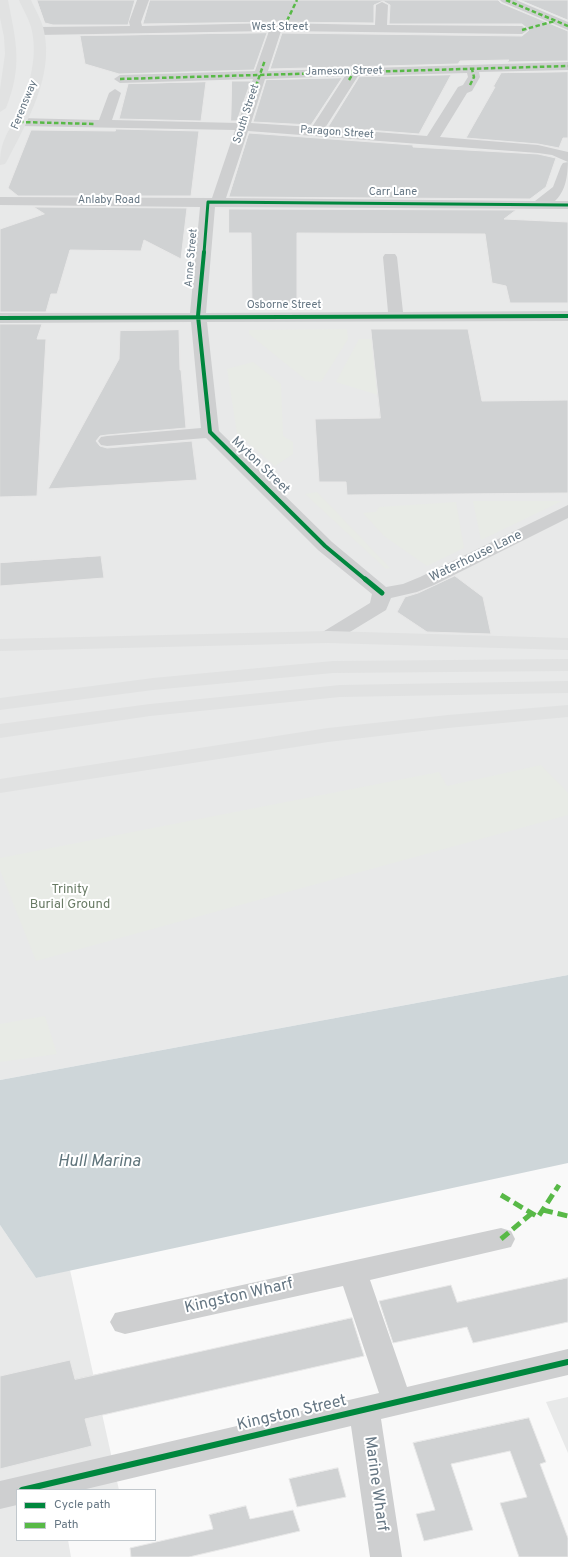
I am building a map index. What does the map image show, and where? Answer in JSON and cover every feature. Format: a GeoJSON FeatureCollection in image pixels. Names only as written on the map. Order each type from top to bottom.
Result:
{"type":"FeatureCollection","features":[{"type":"Feature","properties":{"kind":"highway","name":"Ferensway"},"geometry":{"type":"LineString","coordinates":[[0,108],[7,89],[10,58],[10,38],[2,0]]}},
{"type":"Feature","properties":{"kind":"highway","name":"Ferensway"},"geometry":{"type":"LineString","coordinates":[[0,161],[19,122],[37,77],[39,61],[38,31],[26,0]]}},
{"type":"Feature","properties":{"kind":"highway"},"geometry":{"type":"LineString","coordinates":[[0,645],[194,639],[328,637],[568,644]]}},
{"type":"Feature","properties":{"kind":"highway"},"geometry":{"type":"LineString","coordinates":[[0,704],[153,684],[333,667],[568,665]]}},
{"type":"Feature","properties":{"kind":"highway"},"geometry":{"type":"LineString","coordinates":[[0,731],[150,710],[340,691],[568,687]]}},
{"type":"Feature","properties":{"kind":"highway"},"geometry":{"type":"LineString","coordinates":[[0,786],[204,753],[329,735],[439,721],[568,711]]}},
{"type":"Feature","properties":{"kind":"street"},"geometry":{"type":"LineString","coordinates":[[137,29],[135,22],[143,0]]}},
{"type":"Feature","properties":{"kind":"street"},"geometry":{"type":"LineString","coordinates":[[506,0],[568,26]]}},
{"type":"Feature","properties":{"kind":"street"},"geometry":{"type":"LineString","coordinates":[[381,28],[382,6]]}},
{"type":"Feature","properties":{"kind":"street","name":"West Street"},"geometry":{"type":"LineString","coordinates":[[38,31],[276,27],[522,30]]}},
{"type":"Feature","properties":{"kind":"street","name":"South Street"},"geometry":{"type":"LineString","coordinates":[[213,202],[243,127],[276,27]]}},
{"type":"Feature","properties":{"kind":"street","name":"Jameson Street"},"geometry":{"type":"LineString","coordinates":[[120,79],[258,80],[568,66]]}},
{"type":"Feature","properties":{"kind":"street"},"geometry":{"type":"LineString","coordinates":[[432,140],[434,134],[462,90],[468,88],[470,85],[474,77],[472,70]]}},
{"type":"Feature","properties":{"kind":"street"},"geometry":{"type":"LineString","coordinates":[[316,131],[352,76]]}},
{"type":"Feature","properties":{"kind":"street"},"geometry":{"type":"LineString","coordinates":[[100,124],[114,94]]}},
{"type":"Feature","properties":{"kind":"street","name":"Paragon Street"},"geometry":{"type":"LineString","coordinates":[[19,122],[243,127],[316,131],[548,150],[568,158]]}},
{"type":"Feature","properties":{"kind":"street"},"geometry":{"type":"LineString","coordinates":[[539,204],[553,197],[561,190],[568,166]]}},
{"type":"Feature","properties":{"kind":"street","name":"Anlaby Road"},"geometry":{"type":"LineString","coordinates":[[0,201],[213,202]]}},
{"type":"Feature","properties":{"kind":"street","name":"Carr Lane"},"geometry":{"type":"LineString","coordinates":[[213,202],[568,205]]}},
{"type":"Feature","properties":{"kind":"street","name":"Anne Street"},"geometry":{"type":"LineString","coordinates":[[198,316],[213,202]]}},
{"type":"Feature","properties":{"kind":"street"},"geometry":{"type":"LineString","coordinates":[[390,257],[396,316]]}},
{"type":"Feature","properties":{"kind":"street"},"geometry":{"type":"LineString","coordinates":[[107,441],[210,432],[198,316]]}},
{"type":"Feature","properties":{"kind":"street","name":"Osborne Street"},"geometry":{"type":"LineString","coordinates":[[0,318],[198,316],[568,316]]}},
{"type":"Feature","properties":{"kind":"street","name":"Myton Street"},"geometry":{"type":"LineString","coordinates":[[210,432],[325,546],[382,593]]}},
{"type":"Feature","properties":{"kind":"street","name":"Waterhouse Lane"},"geometry":{"type":"LineString","coordinates":[[382,593],[398,593],[418,586],[493,550],[568,511]]}},
{"type":"Feature","properties":{"kind":"street"},"geometry":{"type":"LineString","coordinates":[[328,637],[379,606],[382,593]]}},
{"type":"Feature","properties":{"kind":"street","name":"Kingston Wharf"},"geometry":{"type":"LineString","coordinates":[[125,1322],[501,1239]]}},
{"type":"Feature","properties":{"kind":"street"},"geometry":{"type":"LineString","coordinates":[[353,1271],[397,1402]]}},
{"type":"Feature","properties":{"kind":"street","name":"Kingston Street"},"geometry":{"type":"LineString","coordinates":[[26,1489],[568,1362]]}},
{"type":"Feature","properties":{"kind":"street","name":"Marine Wharf"},"geometry":{"type":"LineString","coordinates":[[364,1410],[386,1557]]}},
{"type":"Feature","properties":{"kind":"street"},"geometry":{"type":"LineString","coordinates":[[0,1495],[16,1491]]}},
{"type":"Feature","properties":{"kind":"shaded area"},"geometry":{"type":"Polygon","coordinates":[[[0,0],[568,0],[568,975],[0,1080],[0,0]]]}},
{"type":"Feature","properties":{"kind":"shaded area"},"geometry":{"type":"Polygon","coordinates":[[[0,1225],[36,1278],[70,1270],[119,1489],[16,1489],[16,1541],[68,1541],[71,1557],[0,1557],[0,1225]]]}},
{"type":"Feature","properties":{"kind":"shaded area"},"geometry":{"type":"Polygon","coordinates":[[[568,1397],[568,1453],[546,1402],[568,1397]]]}},
{"type":"Feature","properties":{"kind":"green space"},"geometry":{"type":"Polygon","coordinates":[[[347,329],[348,339],[321,382],[306,380],[249,334],[249,330],[347,329]]]}},
{"type":"Feature","properties":{"kind":"green space"},"geometry":{"type":"Polygon","coordinates":[[[359,339],[372,339],[378,395],[336,382],[359,339]]]}},
{"type":"Feature","properties":{"kind":"green space"},"geometry":{"type":"Polygon","coordinates":[[[253,362],[281,384],[283,436],[293,442],[293,454],[275,466],[237,433],[227,369],[253,362]]]}},
{"type":"Feature","properties":{"kind":"green space"},"geometry":{"type":"Polygon","coordinates":[[[317,492],[390,568],[386,569],[305,494],[317,492]]]}},
{"type":"Feature","properties":{"kind":"green space"},"geometry":{"type":"Polygon","coordinates":[[[473,501],[562,501],[481,540],[473,501]]]}},
{"type":"Feature","properties":{"kind":"green space"},"geometry":{"type":"Polygon","coordinates":[[[456,502],[464,548],[427,566],[384,536],[363,513],[376,512],[379,507],[456,502]]]}},
{"type":"Feature","properties":{"kind":"green space","name":"Trinity Burial Ground"},"geometry":{"type":"Polygon","coordinates":[[[541,765],[568,793],[568,815],[36,961],[0,870],[0,858],[439,772],[447,786],[541,765]]]}},
{"type":"Feature","properties":{"kind":"green space"},"geometry":{"type":"Polygon","coordinates":[[[45,1016],[57,1054],[0,1062],[0,1024],[45,1016]]]}},
{"type":"Feature","properties":{"kind":"water","name":"Hull Marina"},"geometry":{"type":"Polygon","coordinates":[[[568,975],[568,1163],[36,1278],[0,1225],[0,1080],[568,975]]]}},
{"type":"Feature","properties":{"kind":"building"},"geometry":{"type":"Polygon","coordinates":[[[37,0],[135,0],[128,25],[53,25],[45,23],[37,0]]]}},
{"type":"Feature","properties":{"kind":"building"},"geometry":{"type":"Polygon","coordinates":[[[150,0],[498,0],[501,3],[568,31],[568,61],[460,61],[458,64],[270,69],[282,33],[522,36],[529,30],[522,24],[389,24],[390,5],[383,1],[374,5],[374,23],[276,22],[143,24],[150,0]]]}},
{"type":"Feature","properties":{"kind":"building"},"geometry":{"type":"Polygon","coordinates":[[[520,0],[568,0],[568,20],[520,0]]]}},
{"type":"Feature","properties":{"kind":"building"},"geometry":{"type":"Polygon","coordinates":[[[267,33],[254,70],[119,74],[85,64],[80,36],[267,33]]]}},
{"type":"Feature","properties":{"kind":"building"},"geometry":{"type":"Polygon","coordinates":[[[568,72],[568,138],[563,138],[559,148],[538,144],[466,138],[495,87],[493,87],[501,73],[568,72]]]}},
{"type":"Feature","properties":{"kind":"building"},"geometry":{"type":"Polygon","coordinates":[[[451,75],[419,134],[328,127],[359,77],[451,75]]]}},
{"type":"Feature","properties":{"kind":"building"},"geometry":{"type":"Polygon","coordinates":[[[342,78],[311,125],[253,122],[266,80],[342,78]]]}},
{"type":"Feature","properties":{"kind":"building"},"geometry":{"type":"Polygon","coordinates":[[[232,81],[251,81],[237,121],[231,121],[232,81]]]}},
{"type":"Feature","properties":{"kind":"building"},"geometry":{"type":"Polygon","coordinates":[[[206,82],[201,121],[119,119],[128,84],[206,82]]]}},
{"type":"Feature","properties":{"kind":"building"},"geometry":{"type":"Polygon","coordinates":[[[116,129],[199,131],[191,196],[18,196],[8,188],[31,130],[115,131],[116,129]]]}},
{"type":"Feature","properties":{"kind":"building"},"geometry":{"type":"Polygon","coordinates":[[[249,133],[413,145],[413,147],[538,154],[556,158],[546,187],[530,199],[229,197],[249,133]]]}},
{"type":"Feature","properties":{"kind":"building"},"geometry":{"type":"Polygon","coordinates":[[[34,207],[187,208],[181,259],[144,240],[141,251],[70,250],[57,294],[51,294],[46,312],[0,312],[0,229],[44,214],[34,207]]]}},
{"type":"Feature","properties":{"kind":"building"},"geometry":{"type":"Polygon","coordinates":[[[229,209],[516,210],[504,219],[568,222],[568,303],[510,303],[506,286],[492,283],[485,234],[297,233],[297,304],[252,305],[251,233],[229,233],[229,209]]]}},
{"type":"Feature","properties":{"kind":"building"},"geometry":{"type":"Polygon","coordinates":[[[0,324],[42,324],[37,339],[46,339],[37,496],[0,497],[0,324]]]}},
{"type":"Feature","properties":{"kind":"building"},"geometry":{"type":"Polygon","coordinates":[[[371,329],[468,329],[482,401],[568,400],[568,493],[347,495],[346,482],[319,482],[315,419],[380,418],[371,329]]]}},
{"type":"Feature","properties":{"kind":"building"},"geometry":{"type":"Polygon","coordinates":[[[179,330],[180,370],[186,428],[100,436],[96,441],[100,446],[107,448],[192,441],[197,480],[48,489],[119,359],[120,331],[179,330]]]}},
{"type":"Feature","properties":{"kind":"building"},"geometry":{"type":"Polygon","coordinates":[[[101,556],[104,578],[0,586],[0,563],[101,556]]]}},
{"type":"Feature","properties":{"kind":"building"},"geometry":{"type":"Polygon","coordinates":[[[455,576],[483,597],[491,634],[427,632],[397,612],[405,597],[418,593],[455,576]]]}},
{"type":"Feature","properties":{"kind":"building"},"geometry":{"type":"Polygon","coordinates":[[[568,1278],[568,1322],[473,1343],[467,1327],[393,1343],[379,1301],[451,1285],[457,1302],[568,1278]]]}},
{"type":"Feature","properties":{"kind":"building"},"geometry":{"type":"Polygon","coordinates":[[[352,1318],[364,1356],[85,1419],[92,1446],[0,1469],[0,1376],[70,1360],[75,1379],[352,1318]]]}},
{"type":"Feature","properties":{"kind":"building"},"geometry":{"type":"Polygon","coordinates":[[[529,1418],[546,1462],[540,1464],[568,1538],[568,1557],[519,1557],[500,1503],[527,1497],[510,1451],[451,1464],[473,1530],[424,1541],[416,1514],[435,1510],[413,1443],[529,1418]]]}},
{"type":"Feature","properties":{"kind":"building"},"geometry":{"type":"Polygon","coordinates":[[[338,1468],[346,1497],[297,1507],[289,1479],[338,1468]]]}},
{"type":"Feature","properties":{"kind":"building"},"geometry":{"type":"Polygon","coordinates":[[[246,1506],[250,1519],[293,1510],[300,1531],[189,1557],[131,1557],[130,1548],[213,1529],[209,1515],[246,1506]]]}},
{"type":"Feature","properties":{"kind":"marked path"},"geometry":{"type":"LineString","coordinates":[[284,27],[297,0]]}},
{"type":"Feature","properties":{"kind":"marked path"},"geometry":{"type":"LineString","coordinates":[[506,0],[568,26]]}},
{"type":"Feature","properties":{"kind":"marked path"},"geometry":{"type":"LineString","coordinates":[[522,30],[555,21]]}},
{"type":"Feature","properties":{"kind":"marked path"},"geometry":{"type":"LineString","coordinates":[[256,86],[265,60]]}},
{"type":"Feature","properties":{"kind":"marked path"},"geometry":{"type":"LineString","coordinates":[[120,79],[568,66]]}},
{"type":"Feature","properties":{"kind":"marked path"},"geometry":{"type":"LineString","coordinates":[[470,85],[474,77],[472,69]]}},
{"type":"Feature","properties":{"kind":"marked path"},"geometry":{"type":"LineString","coordinates":[[349,80],[354,72]]}},
{"type":"Feature","properties":{"kind":"marked path"},"geometry":{"type":"LineString","coordinates":[[19,122],[95,124]]}},
{"type":"Feature","properties":{"kind":"marked path"},"geometry":{"type":"LineString","coordinates":[[501,1195],[538,1217],[559,1185]]}},
{"type":"Feature","properties":{"kind":"marked path"},"geometry":{"type":"LineString","coordinates":[[543,1210],[568,1216]]}},
{"type":"Feature","properties":{"kind":"marked path"},"geometry":{"type":"LineString","coordinates":[[501,1239],[532,1213]]}},
{"type":"Feature","properties":{"kind":"cycle path"},"geometry":{"type":"LineString","coordinates":[[382,593],[325,546],[210,432],[198,316],[208,202],[568,205]]}},
{"type":"Feature","properties":{"kind":"cycle path"},"geometry":{"type":"LineString","coordinates":[[0,318],[568,316]]}},
{"type":"Feature","properties":{"kind":"cycle path"},"geometry":{"type":"LineString","coordinates":[[26,1489],[568,1362]]}}]}
